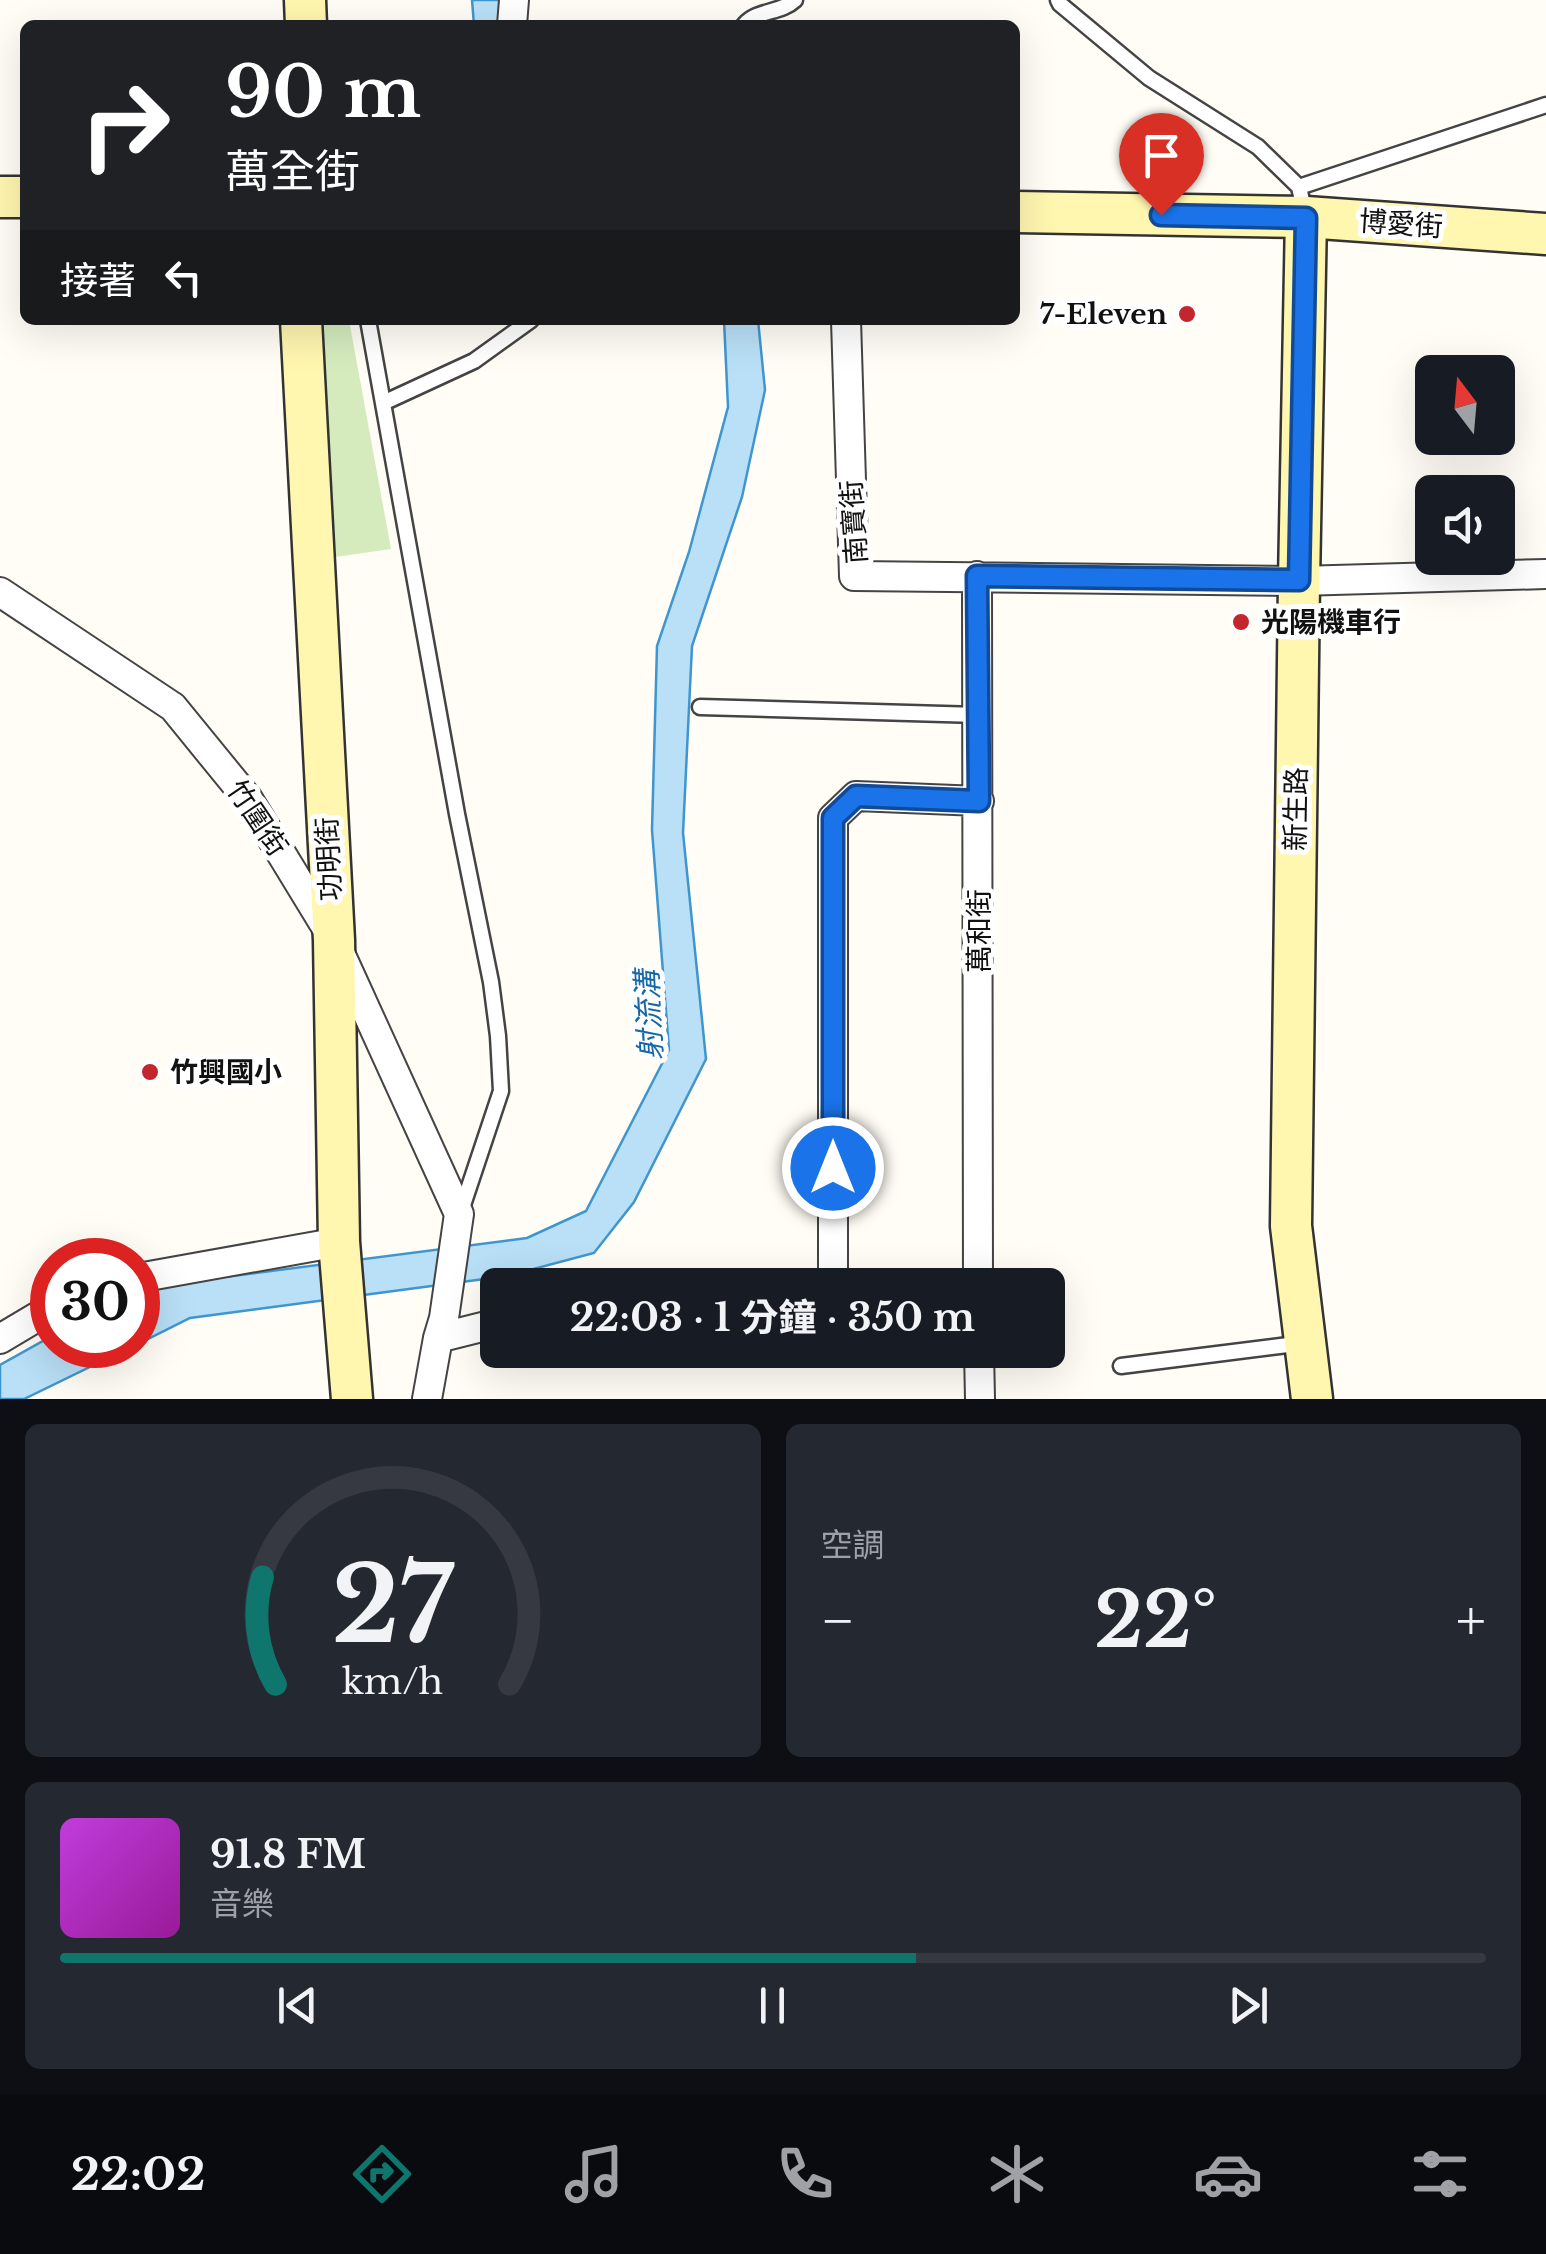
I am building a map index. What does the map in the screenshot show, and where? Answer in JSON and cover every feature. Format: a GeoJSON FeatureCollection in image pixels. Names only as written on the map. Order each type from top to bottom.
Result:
{"type":"FeatureCollection","features":[{"type":"Feature","properties":{"kind":"street","name":"博愛街"},"geometry":{"type":"LineString","coordinates":[[1020,212],[1303,202],[1546,234]]}},
{"type":"Feature","properties":{"kind":"street","name":"新生路"},"geometry":{"type":"LineString","coordinates":[[1303,202],[1291,1226],[1312,1399]]}},
{"type":"Feature","properties":{"kind":"street","name":"功明街"},"geometry":{"type":"LineString","coordinates":[[301,325],[334,940],[339,1246],[352,1399]]}},
{"type":"Feature","properties":{"kind":"street","name":"南寶街"},"geometry":{"type":"LineString","coordinates":[[846,325],[854,576],[1299,580],[1546,574]]}},
{"type":"Feature","properties":{"kind":"street","name":"萬和街"},"geometry":{"type":"LineString","coordinates":[[973,1268],[979,801],[977,576]]}},
{"type":"Feature","properties":{"kind":"street","name":"竹圍街"},"geometry":{"type":"LineString","coordinates":[[0,592],[174,706],[248,799],[334,940],[459,1224]]}},
{"type":"Feature","properties":{"kind":"street"},"geometry":{"type":"LineString","coordinates":[[833,1268],[833,818],[856,796],[979,801]]}},
{"type":"Feature","properties":{"kind":"street"},"geometry":{"type":"LineString","coordinates":[[427,1399],[459,1224]]}},
{"type":"Feature","properties":{"kind":"street"},"geometry":{"type":"LineString","coordinates":[[160,1274],[339,1246]]}},
{"type":"Feature","properties":{"kind":"street"},"geometry":{"type":"LineString","coordinates":[[0,1340],[30,1322]]}},
{"type":"Feature","properties":{"kind":"street"},"geometry":{"type":"LineString","coordinates":[[441,1328],[480,1325]]}},
{"type":"Feature","properties":{"kind":"street"},"geometry":{"type":"LineString","coordinates":[[979,1368],[980,1399]]}},
{"type":"Feature","properties":{"kind":"lane"},"geometry":{"type":"LineString","coordinates":[[748,20],[795,0]]}},
{"type":"Feature","properties":{"kind":"lane"},"geometry":{"type":"LineString","coordinates":[[1058,0],[1149,78],[1258,147],[1303,202],[1546,105]]}},
{"type":"Feature","properties":{"kind":"lane"},"geometry":{"type":"LineString","coordinates":[[369,325],[498,1036],[501,1091],[459,1224]]}},
{"type":"Feature","properties":{"kind":"lane"},"geometry":{"type":"LineString","coordinates":[[383,403],[474,361],[524,325]]}},
{"type":"Feature","properties":{"kind":"lane"},"geometry":{"type":"LineString","coordinates":[[700,707],[978,715]]}},
{"type":"Feature","properties":{"kind":"lane"},"geometry":{"type":"LineString","coordinates":[[1121,1366],[1305,1342]]}},
{"type":"Feature","properties":{"kind":"green space"},"geometry":{"type":"Polygon","coordinates":[[[301,325],[350,325],[391,549],[314,560],[301,325]]]}},
{"type":"Feature","properties":{"kind":"water"},"geometry":{"type":"Polygon","coordinates":[[[472,0],[505,0],[506,20],[474,20],[472,0]]]}},
{"type":"Feature","properties":{"kind":"water"},"geometry":{"type":"Polygon","coordinates":[[[724,325],[758,325],[765,390],[742,497],[692,646],[683,833],[706,1059],[634,1202],[594,1253],[537,1268],[480,1268],[480,1280],[190,1318],[160,1333],[160,1285],[527,1238],[586,1211],[669,1050],[652,830],[657,646],[689,552],[728,407],[724,325]]]}},
{"type":"Feature","properties":{"kind":"water"},"geometry":{"type":"Polygon","coordinates":[[[30,1348],[30,1368],[88,1368],[24,1399],[0,1399],[0,1365],[30,1348]]]}},
{"type":"Feature","properties":{"kind":"place","name":"7-Eleven"},"geometry":{"type":"Point","coordinates":[1187,314]}},
{"type":"Feature","properties":{"kind":"place","name":"光陽機車行"},"geometry":{"type":"Point","coordinates":[1241,622]}},
{"type":"Feature","properties":{"kind":"place","name":"竹興國小"},"geometry":{"type":"Point","coordinates":[150,1072]}},
{"type":"Feature","properties":{"kind":"route"},"geometry":{"type":"LineString","coordinates":[[833,1168],[833,818],[856,796],[979,801],[977,576],[1299,580],[1306,218],[1161,215]]}},
{"type":"Feature","properties":{"kind":"water label","name":"射流溝"},"geometry":{"type":"Point","coordinates":[649,1015]}}]}
